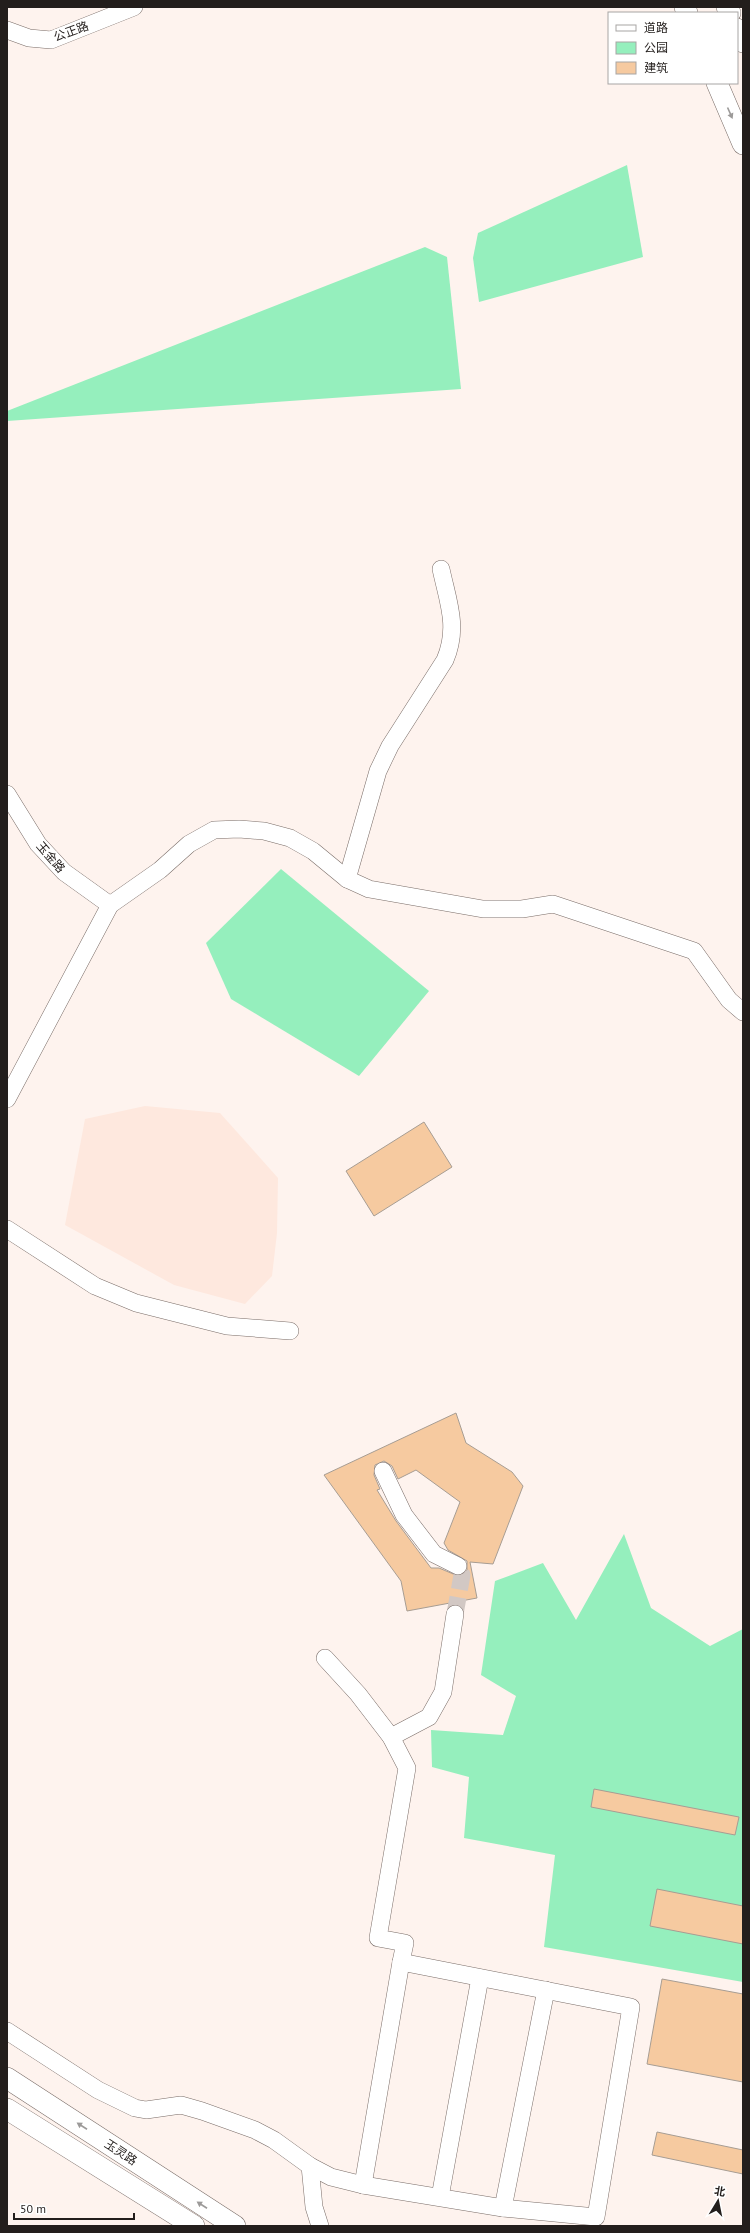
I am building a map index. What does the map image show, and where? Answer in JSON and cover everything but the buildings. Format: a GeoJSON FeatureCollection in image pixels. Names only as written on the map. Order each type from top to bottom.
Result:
{"type":"FeatureCollection","features":[{"type":"Feature","properties":{"kind":"main road"},"geometry":{"type":"LineString","coordinates":[[738,31],[743,42]]}},
{"type":"Feature","properties":{"kind":"main road"},"geometry":{"type":"LineString","coordinates":[[717,84],[743,144]]}},
{"type":"Feature","properties":{"kind":"main road","name":"玉灵路"},"geometry":{"type":"LineString","coordinates":[[7,2078],[235,2226]]}},
{"type":"Feature","properties":{"kind":"main road","name":"玉灵路"},"geometry":{"type":"LineString","coordinates":[[7,2109],[194,2226]]}},
{"type":"Feature","properties":{"kind":"street","name":"公正路"},"geometry":{"type":"LineString","coordinates":[[7,30],[29,38],[51,40],[134,7]]}},
{"type":"Feature","properties":{"kind":"street"},"geometry":{"type":"LineString","coordinates":[[347,878],[378,771],[390,746],[446,660],[452,645],[454,629],[441,569]]}},
{"type":"Feature","properties":{"kind":"street","name":"玉金路"},"geometry":{"type":"LineString","coordinates":[[7,794],[38,844],[64,872],[110,905]]}},
{"type":"Feature","properties":{"kind":"street"},"geometry":{"type":"LineString","coordinates":[[7,1100],[110,905],[160,870],[189,844],[214,830],[240,829],[264,831],[290,838],[313,852],[347,878],[369,890],[484,909],[522,909],[553,904],[694,951],[729,1000],[743,1012]]}},
{"type":"Feature","properties":{"kind":"street"},"geometry":{"type":"LineString","coordinates":[[7,1229],[95,1286],[136,1303],[227,1326],[290,1331]]}},
{"type":"Feature","properties":{"kind":"street"},"geometry":{"type":"LineString","coordinates":[[383,1471],[404,1515],[434,1554],[458,1566]]}},
{"type":"Feature","properties":{"kind":"street"},"geometry":{"type":"LineString","coordinates":[[391,1737],[429,1717],[442,1692],[455,1614]]}},
{"type":"Feature","properties":{"kind":"street"},"geometry":{"type":"LineString","coordinates":[[325,1658],[358,1694],[391,1737],[407,1768],[378,1938],[405,1943],[363,2185]]}},
{"type":"Feature","properties":{"kind":"street"},"geometry":{"type":"LineString","coordinates":[[7,2031],[98,2090],[135,2108],[146,2110],[181,2105],[202,2111],[255,2130],[274,2140],[310,2166],[331,2177],[363,2185],[503,2208],[596,2217],[631,2007],[401,1962]]}},
{"type":"Feature","properties":{"kind":"street"},"geometry":{"type":"LineString","coordinates":[[440,2197],[480,1978]]}},
{"type":"Feature","properties":{"kind":"street"},"geometry":{"type":"LineString","coordinates":[[503,2208],[546,1990]]}},
{"type":"Feature","properties":{"kind":"street"},"geometry":{"type":"LineString","coordinates":[[310,2166],[314,2207],[320,2226]]}},
{"type":"Feature","properties":{"kind":"shaded area"},"geometry":{"type":"Polygon","coordinates":[[[145,1106],[220,1113],[278,1178],[277,1233],[272,1276],[245,1304],[174,1285],[65,1225],[85,1119],[145,1106]]]}},
{"type":"Feature","properties":{"kind":"green space"},"geometry":{"type":"Polygon","coordinates":[[[627,165],[643,257],[479,302],[473,258],[478,233],[627,165]]]}},
{"type":"Feature","properties":{"kind":"green space"},"geometry":{"type":"Polygon","coordinates":[[[425,247],[447,257],[461,389],[7,421],[7,411],[425,247]]]}},
{"type":"Feature","properties":{"kind":"green space"},"geometry":{"type":"Polygon","coordinates":[[[281,869],[429,991],[359,1076],[231,999],[206,943],[281,869]]]}},
{"type":"Feature","properties":{"kind":"green space"},"geometry":{"type":"Polygon","coordinates":[[[624,1534],[651,1608],[710,1646],[743,1629],[743,1982],[544,1947],[555,1855],[464,1838],[469,1777],[432,1767],[431,1730],[503,1735],[516,1696],[481,1675],[495,1581],[543,1563],[576,1620],[624,1534]]]}},
{"type":"Feature","properties":{"kind":"tunnel"},"geometry":{"type":"LineString","coordinates":[[455,1614],[462,1575],[458,1566]]}}]}
